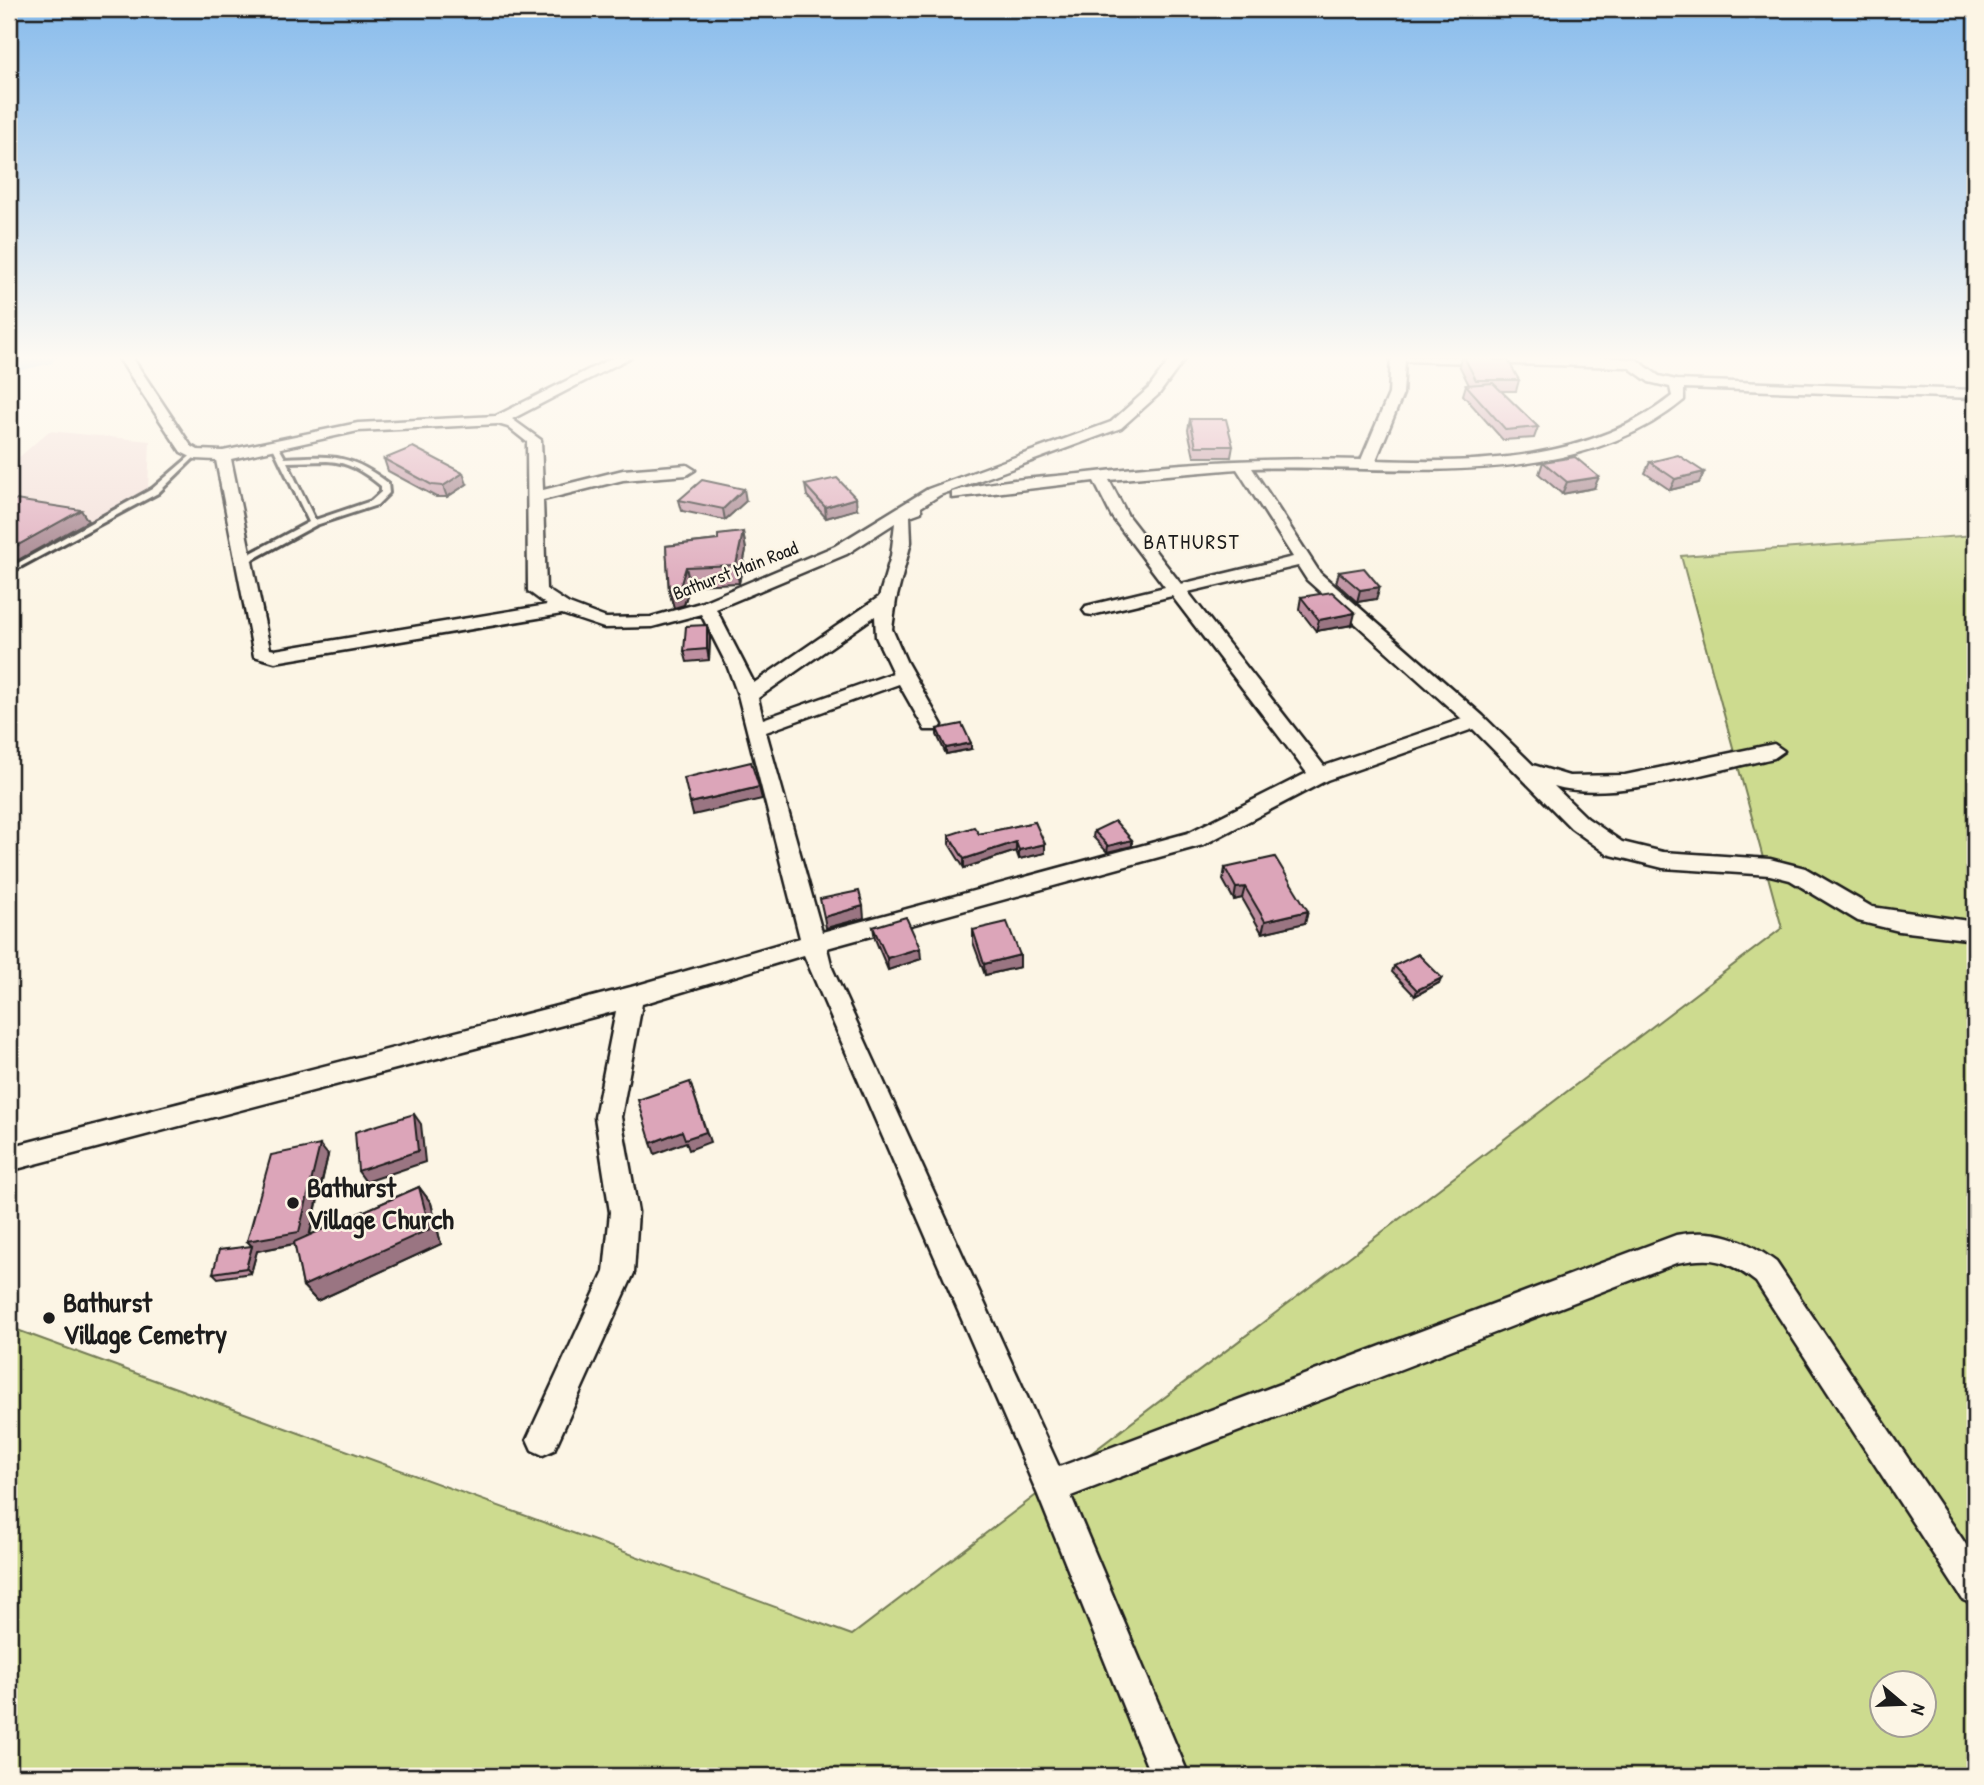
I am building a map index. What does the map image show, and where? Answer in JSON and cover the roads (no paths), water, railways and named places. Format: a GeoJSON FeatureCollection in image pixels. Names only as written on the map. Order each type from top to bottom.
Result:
{"type":"FeatureCollection","features":[{"type":"Feature","properties":{"kind":"street"},"geometry":{"type":"LineString","coordinates":[[181,440],[195,454],[223,457],[279,452],[316,440]]}},
{"type":"Feature","properties":{"kind":"street","name":"Bathurst Main Road"},"geometry":{"type":"LineString","coordinates":[[534,440],[537,591],[562,608],[604,623],[652,622],[706,607],[841,550],[934,492],[1074,440]]}},
{"type":"Feature","properties":{"kind":"street"},"geometry":{"type":"LineString","coordinates":[[1367,464],[1377,440]]}},
{"type":"Feature","properties":{"kind":"street"},"geometry":{"type":"LineString","coordinates":[[932,725],[883,631],[887,599],[905,527],[902,513],[976,490],[1099,475],[1242,464],[1486,467],[1550,457],[1600,440]]}},
{"type":"Feature","properties":{"kind":"street"},"geometry":{"type":"LineString","coordinates":[[223,457],[261,652],[275,656],[562,608]]}},
{"type":"Feature","properties":{"kind":"street"},"geometry":{"type":"LineString","coordinates":[[1242,464],[1313,576],[1476,721],[1579,823],[1615,848],[1663,860],[1770,867],[1797,874],[1866,915],[1975,931]]}},
{"type":"Feature","properties":{"kind":"street"},"geometry":{"type":"LineString","coordinates":[[535,497],[622,475],[687,470]]}},
{"type":"Feature","properties":{"kind":"street"},"geometry":{"type":"LineString","coordinates":[[1099,475],[1119,517],[1320,775]]}},
{"type":"Feature","properties":{"kind":"street"},"geometry":{"type":"LineString","coordinates":[[1091,610],[1302,560]]}},
{"type":"Feature","properties":{"kind":"street"},"geometry":{"type":"LineString","coordinates":[[750,695],[887,599]]}},
{"type":"Feature","properties":{"kind":"street"},"geometry":{"type":"LineString","coordinates":[[706,607],[739,664],[750,695],[755,729],[820,968],[1051,1487],[1170,1776]]}},
{"type":"Feature","properties":{"kind":"street"},"geometry":{"type":"LineString","coordinates":[[755,729],[906,675]]}},
{"type":"Feature","properties":{"kind":"street"},"geometry":{"type":"LineString","coordinates":[[9,1159],[631,997],[813,943],[1195,839],[1320,775],[1476,721]]}},
{"type":"Feature","properties":{"kind":"street"},"geometry":{"type":"LineString","coordinates":[[1526,770],[1569,783],[1625,782],[1774,751]]}},
{"type":"Feature","properties":{"kind":"street"},"geometry":{"type":"LineString","coordinates":[[543,1439],[619,1273],[624,1212],[608,1117],[631,997]]}},
{"type":"Feature","properties":{"kind":"street"},"geometry":{"type":"LineString","coordinates":[[1051,1487],[1676,1250],[1707,1243],[1738,1250],[1766,1272],[1975,1588]]}},
{"type":"Feature","properties":{"kind":"lane"},"geometry":{"type":"LineString","coordinates":[[279,452],[313,523]]}},
{"type":"Feature","properties":{"kind":"lane"},"geometry":{"type":"LineString","coordinates":[[243,561],[313,523],[374,503],[385,493],[385,485],[362,465],[349,460],[279,452]]}},
{"type":"Feature","properties":{"kind":"lane"},"geometry":{"type":"LineString","coordinates":[[9,570],[155,491],[195,454]]}},
{"type":"Feature","properties":{"kind":"place","name":"Bathurst Village Church"},"geometry":{"type":"Point","coordinates":[293,1203]}},
{"type":"Feature","properties":{"kind":"place","name":"Bathurst Village Cemetry"},"geometry":{"type":"Point","coordinates":[49,1318]}},
{"type":"Feature","properties":{"kind":"district","name":"BATHURST"},"geometry":{"type":"Point","coordinates":[1192,542]}}]}
